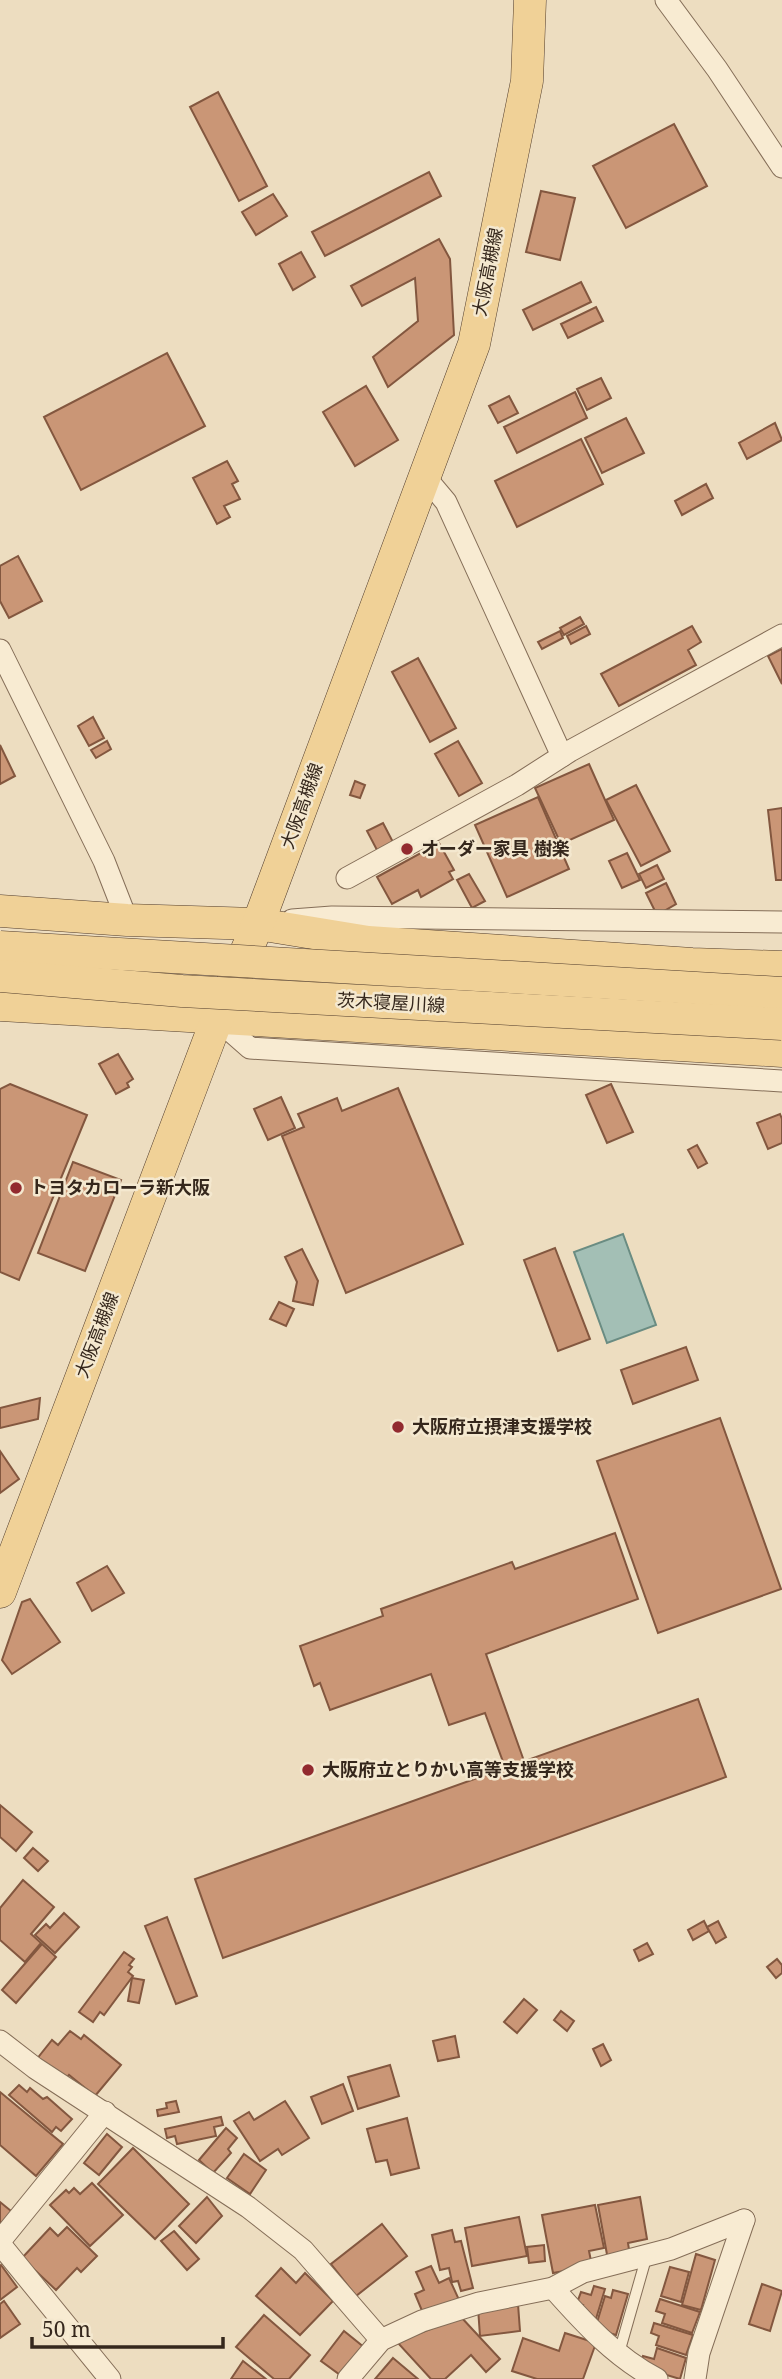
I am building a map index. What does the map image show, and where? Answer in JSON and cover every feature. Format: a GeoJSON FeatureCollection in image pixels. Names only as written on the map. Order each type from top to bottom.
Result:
{"type":"FeatureCollection","features":[{"type":"Feature","properties":{"kind":"main road","name":"大阪高槻線"},"geometry":{"type":"LineString","coordinates":[[0,1592],[217,1019],[258,924],[474,344],[527,81],[530,0]]}},
{"type":"Feature","properties":{"kind":"main road"},"geometry":{"type":"LineString","coordinates":[[0,911],[127,920],[258,924],[368,942],[692,964],[782,967]]}},
{"type":"Feature","properties":{"kind":"main road","name":"茨木寝屋川線"},"geometry":{"type":"LineString","coordinates":[[0,947],[782,993]]}},
{"type":"Feature","properties":{"kind":"main road","name":"茨木寝屋川線"},"geometry":{"type":"LineString","coordinates":[[0,976],[182,991],[782,1024]]}},
{"type":"Feature","properties":{"kind":"main road"},"geometry":{"type":"LineString","coordinates":[[0,1005],[782,1051]]}},
{"type":"Feature","properties":{"kind":"street"},"geometry":{"type":"LineString","coordinates":[[666,0],[717,69],[782,167]]}},
{"type":"Feature","properties":{"kind":"street"},"geometry":{"type":"LineString","coordinates":[[425,477],[446,502],[562,756]]}},
{"type":"Feature","properties":{"kind":"street"},"geometry":{"type":"LineString","coordinates":[[347,878],[782,635]]}},
{"type":"Feature","properties":{"kind":"street"},"geometry":{"type":"LineString","coordinates":[[0,650],[104,861],[127,920]]}},
{"type":"Feature","properties":{"kind":"street"},"geometry":{"type":"LineString","coordinates":[[258,924],[332,917],[782,922]]}},
{"type":"Feature","properties":{"kind":"street"},"geometry":{"type":"LineString","coordinates":[[217,1019],[250,1048],[782,1081]]}},
{"type":"Feature","properties":{"kind":"street"},"geometry":{"type":"LineString","coordinates":[[0,2041],[35,2068],[247,2207],[303,2250],[382,2340]]}},
{"type":"Feature","properties":{"kind":"street"},"geometry":{"type":"LineString","coordinates":[[105,2112],[0,2243],[110,2379]]}},
{"type":"Feature","properties":{"kind":"street"},"geometry":{"type":"LineString","coordinates":[[348,2379],[382,2340],[422,2321],[479,2303],[553,2288],[583,2272],[671,2249],[744,2220],[699,2353],[695,2379]]}},
{"type":"Feature","properties":{"kind":"street"},"geometry":{"type":"LineString","coordinates":[[553,2288],[587,2326],[639,2370],[657,2379]]}},
{"type":"Feature","properties":{"kind":"lane"},"geometry":{"type":"LineString","coordinates":[[619,2353],[647,2255]]}},
{"type":"Feature","properties":{"kind":"water"},"geometry":{"type":"Polygon","coordinates":[[[623,1234],[656,1325],[607,1343],[574,1252],[623,1234]]]}},
{"type":"Feature","properties":{"kind":"building"},"geometry":{"type":"Polygon","coordinates":[[[218,92],[267,186],[239,201],[190,107],[218,92]]]}},
{"type":"Feature","properties":{"kind":"building"},"geometry":{"type":"Polygon","coordinates":[[[674,124],[707,186],[626,228],[593,166],[674,124]]]}},
{"type":"Feature","properties":{"kind":"building"},"geometry":{"type":"Polygon","coordinates":[[[429,172],[441,196],[325,256],[312,232],[429,172]]]}},
{"type":"Feature","properties":{"kind":"building"},"geometry":{"type":"Polygon","coordinates":[[[541,191],[575,198],[560,260],[526,252],[541,191]]]}},
{"type":"Feature","properties":{"kind":"building"},"geometry":{"type":"Polygon","coordinates":[[[273,194],[287,216],[256,235],[242,212],[273,194]]]}},
{"type":"Feature","properties":{"kind":"building"},"geometry":{"type":"Polygon","coordinates":[[[439,239],[450,259],[454,335],[388,387],[373,357],[418,321],[415,278],[362,306],[351,286],[439,239]]]}},
{"type":"Feature","properties":{"kind":"building"},"geometry":{"type":"Polygon","coordinates":[[[301,252],[315,277],[293,290],[279,264],[301,252]]]}},
{"type":"Feature","properties":{"kind":"building"},"geometry":{"type":"Polygon","coordinates":[[[581,282],[591,302],[533,330],[523,310],[581,282]]]}},
{"type":"Feature","properties":{"kind":"building"},"geometry":{"type":"Polygon","coordinates":[[[596,307],[603,321],[568,338],[561,324],[596,307]]]}},
{"type":"Feature","properties":{"kind":"building"},"geometry":{"type":"Polygon","coordinates":[[[167,353],[205,426],[81,490],[44,417],[167,353]]]}},
{"type":"Feature","properties":{"kind":"building"},"geometry":{"type":"Polygon","coordinates":[[[601,378],[611,398],[587,410],[577,389],[601,378]]]}},
{"type":"Feature","properties":{"kind":"building"},"geometry":{"type":"Polygon","coordinates":[[[366,386],[398,440],[355,466],[323,412],[366,386]]]}},
{"type":"Feature","properties":{"kind":"building"},"geometry":{"type":"Polygon","coordinates":[[[575,392],[587,418],[517,453],[504,427],[575,392]]]}},
{"type":"Feature","properties":{"kind":"building"},"geometry":{"type":"Polygon","coordinates":[[[509,396],[518,413],[498,423],[489,406],[509,396]]]}},
{"type":"Feature","properties":{"kind":"building"},"geometry":{"type":"Polygon","coordinates":[[[626,418],[644,453],[602,473],[585,438],[626,418]]]}},
{"type":"Feature","properties":{"kind":"building"},"geometry":{"type":"Polygon","coordinates":[[[775,423],[782,440],[747,459],[739,443],[775,423]]]}},
{"type":"Feature","properties":{"kind":"building"},"geometry":{"type":"Polygon","coordinates":[[[581,439],[603,484],[517,527],[495,481],[581,439]]]}},
{"type":"Feature","properties":{"kind":"building"},"geometry":{"type":"Polygon","coordinates":[[[227,461],[238,481],[232,484],[240,499],[224,506],[230,517],[217,524],[193,478],[227,461]]]}},
{"type":"Feature","properties":{"kind":"building"},"geometry":{"type":"Polygon","coordinates":[[[706,484],[713,498],[682,515],[675,501],[706,484]]]}},
{"type":"Feature","properties":{"kind":"building"},"geometry":{"type":"Polygon","coordinates":[[[18,556],[42,601],[9,618],[0,601],[0,566],[18,556]]]}},
{"type":"Feature","properties":{"kind":"building"},"geometry":{"type":"Polygon","coordinates":[[[580,617],[584,624],[564,635],[560,628],[580,617]]]}},
{"type":"Feature","properties":{"kind":"building"},"geometry":{"type":"Polygon","coordinates":[[[586,626],[590,634],[571,644],[567,636],[586,626]]]}},
{"type":"Feature","properties":{"kind":"building"},"geometry":{"type":"Polygon","coordinates":[[[692,626],[701,642],[688,650],[696,665],[619,706],[601,674],[692,626]]]}},
{"type":"Feature","properties":{"kind":"building"},"geometry":{"type":"Polygon","coordinates":[[[560,631],[563,638],[542,649],[538,642],[560,631]]]}},
{"type":"Feature","properties":{"kind":"building"},"geometry":{"type":"Polygon","coordinates":[[[782,649],[782,684],[768,656],[782,649]]]}},
{"type":"Feature","properties":{"kind":"building"},"geometry":{"type":"Polygon","coordinates":[[[418,658],[456,728],[430,742],[392,672],[418,658]]]}},
{"type":"Feature","properties":{"kind":"building"},"geometry":{"type":"Polygon","coordinates":[[[93,717],[104,738],[89,746],[78,726],[93,717]]]}},
{"type":"Feature","properties":{"kind":"building"},"geometry":{"type":"Polygon","coordinates":[[[107,741],[111,749],[96,758],[91,750],[107,741]]]}},
{"type":"Feature","properties":{"kind":"building"},"geometry":{"type":"Polygon","coordinates":[[[458,741],[482,783],[459,796],[435,754],[458,741]]]}},
{"type":"Feature","properties":{"kind":"building"},"geometry":{"type":"Polygon","coordinates":[[[0,745],[15,776],[0,784],[0,745]]]}},
{"type":"Feature","properties":{"kind":"building"},"geometry":{"type":"Polygon","coordinates":[[[589,764],[614,820],[561,844],[535,788],[589,764]]]}},
{"type":"Feature","properties":{"kind":"building"},"geometry":{"type":"Polygon","coordinates":[[[355,781],[365,785],[360,798],[350,795],[355,781]]]}},
{"type":"Feature","properties":{"kind":"building"},"geometry":{"type":"Polygon","coordinates":[[[636,785],[670,851],[641,866],[606,800],[636,785]]]}},
{"type":"Feature","properties":{"kind":"building"},"geometry":{"type":"Polygon","coordinates":[[[538,797],[569,869],[507,897],[475,825],[538,797]]]}},
{"type":"Feature","properties":{"kind":"building"},"geometry":{"type":"Polygon","coordinates":[[[782,808],[782,880],[776,880],[768,810],[782,808]]]}},
{"type":"Feature","properties":{"kind":"building"},"geometry":{"type":"Polygon","coordinates":[[[383,823],[394,844],[378,852],[367,831],[383,823]]]}},
{"type":"Feature","properties":{"kind":"building"},"geometry":{"type":"Polygon","coordinates":[[[439,843],[454,870],[449,872],[453,879],[421,897],[418,890],[392,904],[377,877],[439,843]]]}},
{"type":"Feature","properties":{"kind":"building"},"geometry":{"type":"Polygon","coordinates":[[[627,853],[640,880],[622,888],[609,861],[627,853]]]}},
{"type":"Feature","properties":{"kind":"building"},"geometry":{"type":"Polygon","coordinates":[[[657,865],[664,879],[646,888],[639,874],[657,865]]]}},
{"type":"Feature","properties":{"kind":"building"},"geometry":{"type":"Polygon","coordinates":[[[469,874],[485,901],[472,908],[457,880],[469,874]]]}},
{"type":"Feature","properties":{"kind":"building"},"geometry":{"type":"Polygon","coordinates":[[[666,883],[676,904],[657,915],[646,893],[666,883]]]}},
{"type":"Feature","properties":{"kind":"building"},"geometry":{"type":"Polygon","coordinates":[[[118,1054],[133,1079],[127,1083],[129,1087],[116,1094],[99,1064],[118,1054]]]}},
{"type":"Feature","properties":{"kind":"building"},"geometry":{"type":"Polygon","coordinates":[[[10,1084],[87,1115],[19,1280],[0,1272],[0,1089],[10,1084]]]}},
{"type":"Feature","properties":{"kind":"building"},"geometry":{"type":"Polygon","coordinates":[[[611,1084],[633,1132],[607,1143],[586,1095],[611,1084]]]}},
{"type":"Feature","properties":{"kind":"building"},"geometry":{"type":"Polygon","coordinates":[[[398,1088],[463,1244],[346,1293],[282,1136],[304,1127],[298,1114],[337,1098],[342,1111],[398,1088]]]}},
{"type":"Feature","properties":{"kind":"building"},"geometry":{"type":"Polygon","coordinates":[[[281,1097],[295,1128],[268,1140],[254,1109],[281,1097]]]}},
{"type":"Feature","properties":{"kind":"building"},"geometry":{"type":"Polygon","coordinates":[[[780,1114],[782,1143],[768,1149],[757,1123],[780,1114]]]}},
{"type":"Feature","properties":{"kind":"building"},"geometry":{"type":"Polygon","coordinates":[[[697,1145],[707,1163],[698,1168],[688,1150],[697,1145]]]}},
{"type":"Feature","properties":{"kind":"building"},"geometry":{"type":"Polygon","coordinates":[[[73,1162],[121,1180],[85,1271],[38,1253],[73,1162]]]}},
{"type":"Feature","properties":{"kind":"building"},"geometry":{"type":"Polygon","coordinates":[[[555,1248],[590,1339],[558,1351],[524,1260],[555,1248]]]}},
{"type":"Feature","properties":{"kind":"building"},"geometry":{"type":"Polygon","coordinates":[[[302,1249],[318,1281],[313,1305],[293,1301],[297,1282],[285,1257],[302,1249]]]}},
{"type":"Feature","properties":{"kind":"building"},"geometry":{"type":"Polygon","coordinates":[[[279,1302],[294,1309],[286,1326],[270,1319],[279,1302]]]}},
{"type":"Feature","properties":{"kind":"building"},"geometry":{"type":"Polygon","coordinates":[[[686,1347],[698,1380],[633,1404],[621,1370],[686,1347]]]}},
{"type":"Feature","properties":{"kind":"building"},"geometry":{"type":"Polygon","coordinates":[[[40,1398],[38,1419],[0,1428],[0,1408],[40,1398]]]}},
{"type":"Feature","properties":{"kind":"building"},"geometry":{"type":"Polygon","coordinates":[[[720,1418],[781,1589],[658,1633],[597,1461],[720,1418]]]}},
{"type":"Feature","properties":{"kind":"building"},"geometry":{"type":"Polygon","coordinates":[[[0,1451],[19,1479],[0,1493],[0,1451]]]}},
{"type":"Feature","properties":{"kind":"building"},"geometry":{"type":"Polygon","coordinates":[[[615,1533],[638,1599],[486,1654],[524,1761],[505,1767],[485,1713],[449,1725],[431,1674],[330,1710],[320,1683],[314,1686],[300,1646],[383,1616],[381,1609],[512,1562],[515,1569],[615,1533]]]}},
{"type":"Feature","properties":{"kind":"building"},"geometry":{"type":"Polygon","coordinates":[[[107,1566],[124,1593],[92,1611],[77,1583],[107,1566]]]}},
{"type":"Feature","properties":{"kind":"building"},"geometry":{"type":"Polygon","coordinates":[[[30,1599],[60,1642],[12,1674],[2,1660],[22,1602],[30,1599]]]}},
{"type":"Feature","properties":{"kind":"building"},"geometry":{"type":"Polygon","coordinates":[[[698,1699],[726,1777],[223,1958],[195,1879],[698,1699]]]}},
{"type":"Feature","properties":{"kind":"building"},"geometry":{"type":"Polygon","coordinates":[[[0,1805],[32,1832],[16,1851],[0,1837],[0,1805]]]}},
{"type":"Feature","properties":{"kind":"building"},"geometry":{"type":"Polygon","coordinates":[[[33,1848],[48,1861],[38,1871],[24,1858],[33,1848]]]}},
{"type":"Feature","properties":{"kind":"building"},"geometry":{"type":"Polygon","coordinates":[[[23,1880],[54,1907],[31,1934],[41,1943],[25,1962],[0,1940],[0,1908],[23,1880]]]}},
{"type":"Feature","properties":{"kind":"building"},"geometry":{"type":"Polygon","coordinates":[[[64,1913],[79,1927],[55,1953],[35,1935],[46,1924],[50,1928],[64,1913]]]}},
{"type":"Feature","properties":{"kind":"building"},"geometry":{"type":"Polygon","coordinates":[[[167,1917],[197,1996],[176,2004],[145,1926],[167,1917]]]}},
{"type":"Feature","properties":{"kind":"building"},"geometry":{"type":"Polygon","coordinates":[[[704,1921],[709,1931],[693,1940],[688,1930],[704,1921]]]}},
{"type":"Feature","properties":{"kind":"building"},"geometry":{"type":"Polygon","coordinates":[[[718,1921],[726,1937],[716,1943],[707,1927],[718,1921]]]}},
{"type":"Feature","properties":{"kind":"building"},"geometry":{"type":"Polygon","coordinates":[[[647,1943],[653,1954],[639,1961],[634,1950],[647,1943]]]}},
{"type":"Feature","properties":{"kind":"building"},"geometry":{"type":"Polygon","coordinates":[[[42,1944],[56,1957],[16,2003],[2,1990],[42,1944]]]}},
{"type":"Feature","properties":{"kind":"building"},"geometry":{"type":"Polygon","coordinates":[[[124,1952],[134,1959],[128,1972],[133,1976],[104,2015],[100,2012],[93,2022],[79,2012],[124,1952]]]}},
{"type":"Feature","properties":{"kind":"building"},"geometry":{"type":"Polygon","coordinates":[[[777,1959],[782,1965],[782,1973],[776,1978],[767,1967],[777,1959]]]}},
{"type":"Feature","properties":{"kind":"building"},"geometry":{"type":"Polygon","coordinates":[[[132,1978],[144,1980],[139,2003],[128,2001],[132,1978]]]}},
{"type":"Feature","properties":{"kind":"building"},"geometry":{"type":"Polygon","coordinates":[[[524,1999],[537,2010],[517,2033],[504,2022],[524,1999]]]}},
{"type":"Feature","properties":{"kind":"building"},"geometry":{"type":"Polygon","coordinates":[[[561,2011],[574,2021],[567,2031],[554,2020],[561,2011]]]}},
{"type":"Feature","properties":{"kind":"building"},"geometry":{"type":"Polygon","coordinates":[[[70,2031],[81,2039],[84,2035],[121,2065],[95,2096],[69,2075],[63,2082],[36,2060],[52,2040],[58,2045],[70,2031]]]}},
{"type":"Feature","properties":{"kind":"building"},"geometry":{"type":"Polygon","coordinates":[[[455,2036],[459,2057],[438,2061],[433,2041],[455,2036]]]}},
{"type":"Feature","properties":{"kind":"building"},"geometry":{"type":"Polygon","coordinates":[[[603,2044],[611,2060],[601,2066],[593,2049],[603,2044]]]}},
{"type":"Feature","properties":{"kind":"building"},"geometry":{"type":"Polygon","coordinates":[[[390,2065],[399,2096],[358,2109],[348,2077],[390,2065]]]}},
{"type":"Feature","properties":{"kind":"building"},"geometry":{"type":"Polygon","coordinates":[[[343,2084],[353,2111],[322,2124],[311,2097],[343,2084]]]}},
{"type":"Feature","properties":{"kind":"building"},"geometry":{"type":"Polygon","coordinates":[[[19,2085],[27,2092],[30,2088],[43,2099],[47,2097],[72,2119],[61,2131],[56,2127],[52,2132],[9,2095],[19,2085]]]}},
{"type":"Feature","properties":{"kind":"building"},"geometry":{"type":"Polygon","coordinates":[[[0,2092],[63,2144],[36,2176],[0,2145],[0,2092]]]}},
{"type":"Feature","properties":{"kind":"building"},"geometry":{"type":"Polygon","coordinates":[[[176,2101],[179,2112],[158,2116],[157,2110],[167,2108],[166,2103],[176,2101]]]}},
{"type":"Feature","properties":{"kind":"building"},"geometry":{"type":"Polygon","coordinates":[[[285,2101],[309,2138],[282,2155],[278,2149],[260,2161],[234,2121],[249,2112],[254,2120],[285,2101]]]}},
{"type":"Feature","properties":{"kind":"building"},"geometry":{"type":"Polygon","coordinates":[[[221,2117],[223,2125],[214,2127],[216,2136],[177,2144],[175,2136],[167,2138],[165,2129],[221,2117]]]}},
{"type":"Feature","properties":{"kind":"building"},"geometry":{"type":"Polygon","coordinates":[[[407,2118],[419,2168],[391,2175],[387,2160],[376,2162],[367,2129],[407,2118]]]}},
{"type":"Feature","properties":{"kind":"building"},"geometry":{"type":"Polygon","coordinates":[[[226,2128],[237,2138],[228,2149],[231,2153],[213,2173],[199,2160],[226,2128]]]}},
{"type":"Feature","properties":{"kind":"building"},"geometry":{"type":"Polygon","coordinates":[[[107,2134],[122,2147],[99,2175],[84,2163],[107,2134]]]}},
{"type":"Feature","properties":{"kind":"building"},"geometry":{"type":"Polygon","coordinates":[[[133,2148],[189,2204],[155,2239],[98,2184],[133,2148]]]}},
{"type":"Feature","properties":{"kind":"building"},"geometry":{"type":"Polygon","coordinates":[[[244,2154],[266,2170],[250,2194],[227,2178],[244,2154]]]}},
{"type":"Feature","properties":{"kind":"building"},"geometry":{"type":"Polygon","coordinates":[[[92,2183],[123,2215],[90,2246],[50,2205],[66,2190],[69,2193],[74,2188],[80,2194],[92,2183]]]}},
{"type":"Feature","properties":{"kind":"building"},"geometry":{"type":"Polygon","coordinates":[[[207,2197],[222,2216],[196,2243],[179,2226],[207,2197]]]}},
{"type":"Feature","properties":{"kind":"building"},"geometry":{"type":"Polygon","coordinates":[[[640,2197],[647,2239],[628,2243],[630,2256],[608,2260],[598,2205],[640,2197]]]}},
{"type":"Feature","properties":{"kind":"building"},"geometry":{"type":"Polygon","coordinates":[[[0,2202],[16,2215],[0,2233],[0,2202]]]}},
{"type":"Feature","properties":{"kind":"building"},"geometry":{"type":"Polygon","coordinates":[[[595,2205],[604,2248],[589,2251],[592,2266],[553,2273],[542,2215],[595,2205]]]}},
{"type":"Feature","properties":{"kind":"building"},"geometry":{"type":"Polygon","coordinates":[[[519,2217],[527,2256],[472,2266],[465,2228],[519,2217]]]}},
{"type":"Feature","properties":{"kind":"building"},"geometry":{"type":"Polygon","coordinates":[[[382,2224],[407,2256],[356,2296],[331,2264],[382,2224]]]}},
{"type":"Feature","properties":{"kind":"building"},"geometry":{"type":"Polygon","coordinates":[[[67,2227],[97,2256],[81,2272],[77,2268],[56,2290],[22,2258],[50,2228],[58,2236],[67,2227]]]}},
{"type":"Feature","properties":{"kind":"building"},"geometry":{"type":"Polygon","coordinates":[[[452,2230],[455,2242],[461,2241],[473,2288],[461,2291],[458,2281],[452,2282],[449,2268],[440,2270],[432,2235],[452,2230]]]}},
{"type":"Feature","properties":{"kind":"building"},"geometry":{"type":"Polygon","coordinates":[[[174,2231],[199,2259],[187,2270],[161,2241],[174,2231]]]}},
{"type":"Feature","properties":{"kind":"building"},"geometry":{"type":"Polygon","coordinates":[[[544,2245],[545,2261],[529,2263],[527,2247],[544,2245]]]}},
{"type":"Feature","properties":{"kind":"building"},"geometry":{"type":"Polygon","coordinates":[[[696,2254],[715,2260],[701,2310],[682,2305],[696,2254]]]}},
{"type":"Feature","properties":{"kind":"building"},"geometry":{"type":"Polygon","coordinates":[[[0,2266],[17,2287],[0,2300],[0,2266]]]}},
{"type":"Feature","properties":{"kind":"building"},"geometry":{"type":"Polygon","coordinates":[[[431,2266],[439,2283],[449,2278],[460,2302],[425,2318],[415,2294],[424,2290],[416,2272],[431,2266]]]}},
{"type":"Feature","properties":{"kind":"building"},"geometry":{"type":"Polygon","coordinates":[[[670,2267],[689,2272],[681,2302],[661,2296],[670,2267]]]}},
{"type":"Feature","properties":{"kind":"building"},"geometry":{"type":"Polygon","coordinates":[[[281,2268],[296,2283],[305,2273],[333,2301],[300,2335],[256,2296],[281,2268]]]}},
{"type":"Feature","properties":{"kind":"building"},"geometry":{"type":"Polygon","coordinates":[[[762,2284],[782,2291],[770,2331],[749,2324],[762,2284]]]}},
{"type":"Feature","properties":{"kind":"building"},"geometry":{"type":"Polygon","coordinates":[[[594,2286],[605,2289],[595,2322],[581,2309],[583,2305],[577,2303],[581,2292],[591,2295],[594,2286]]]}},
{"type":"Feature","properties":{"kind":"building"},"geometry":{"type":"Polygon","coordinates":[[[613,2290],[628,2294],[616,2335],[595,2329],[605,2296],[611,2298],[613,2290]]]}},
{"type":"Feature","properties":{"kind":"building"},"geometry":{"type":"Polygon","coordinates":[[[660,2299],[700,2312],[692,2333],[662,2323],[665,2314],[656,2311],[660,2299]]]}},
{"type":"Feature","properties":{"kind":"building"},"geometry":{"type":"Polygon","coordinates":[[[4,2301],[20,2324],[0,2338],[0,2304],[4,2301]]]}},
{"type":"Feature","properties":{"kind":"building"},"geometry":{"type":"Polygon","coordinates":[[[518,2304],[520,2331],[480,2336],[478,2308],[518,2304]]]}},
{"type":"Feature","properties":{"kind":"building"},"geometry":{"type":"Polygon","coordinates":[[[264,2315],[310,2355],[289,2379],[274,2379],[236,2347],[264,2315]]]}},
{"type":"Feature","properties":{"kind":"building"},"geometry":{"type":"Polygon","coordinates":[[[461,2317],[500,2359],[486,2372],[471,2355],[445,2379],[431,2379],[397,2342],[461,2317]]]}},
{"type":"Feature","properties":{"kind":"building"},"geometry":{"type":"Polygon","coordinates":[[[654,2323],[693,2335],[686,2355],[656,2345],[659,2336],[651,2333],[654,2323]]]}},
{"type":"Feature","properties":{"kind":"building"},"geometry":{"type":"Polygon","coordinates":[[[344,2331],[365,2348],[343,2377],[321,2361],[344,2331]]]}},
{"type":"Feature","properties":{"kind":"building"},"geometry":{"type":"Polygon","coordinates":[[[565,2333],[596,2343],[583,2379],[537,2379],[512,2371],[523,2338],[559,2351],[565,2333]]]}},
{"type":"Feature","properties":{"kind":"building"},"geometry":{"type":"Polygon","coordinates":[[[657,2348],[686,2358],[680,2379],[640,2367],[643,2356],[654,2359],[657,2348]]]}},
{"type":"Feature","properties":{"kind":"building"},"geometry":{"type":"Polygon","coordinates":[[[393,2358],[418,2379],[375,2379],[393,2358]]]}},
{"type":"Feature","properties":{"kind":"building"},"geometry":{"type":"Polygon","coordinates":[[[243,2361],[266,2379],[231,2379],[243,2361]]]}},
{"type":"Feature","properties":{"kind":"place","name":"オーダー家具 樹楽"},"geometry":{"type":"Point","coordinates":[407,849]}},
{"type":"Feature","properties":{"kind":"place","name":"トヨタカローラ新大阪"},"geometry":{"type":"Point","coordinates":[16,1188]}},
{"type":"Feature","properties":{"kind":"place","name":"大阪府立摂津支援学校"},"geometry":{"type":"Point","coordinates":[398,1427]}},
{"type":"Feature","properties":{"kind":"place","name":"大阪府立とりかい高等支援学校"},"geometry":{"type":"Point","coordinates":[308,1770]}}]}
